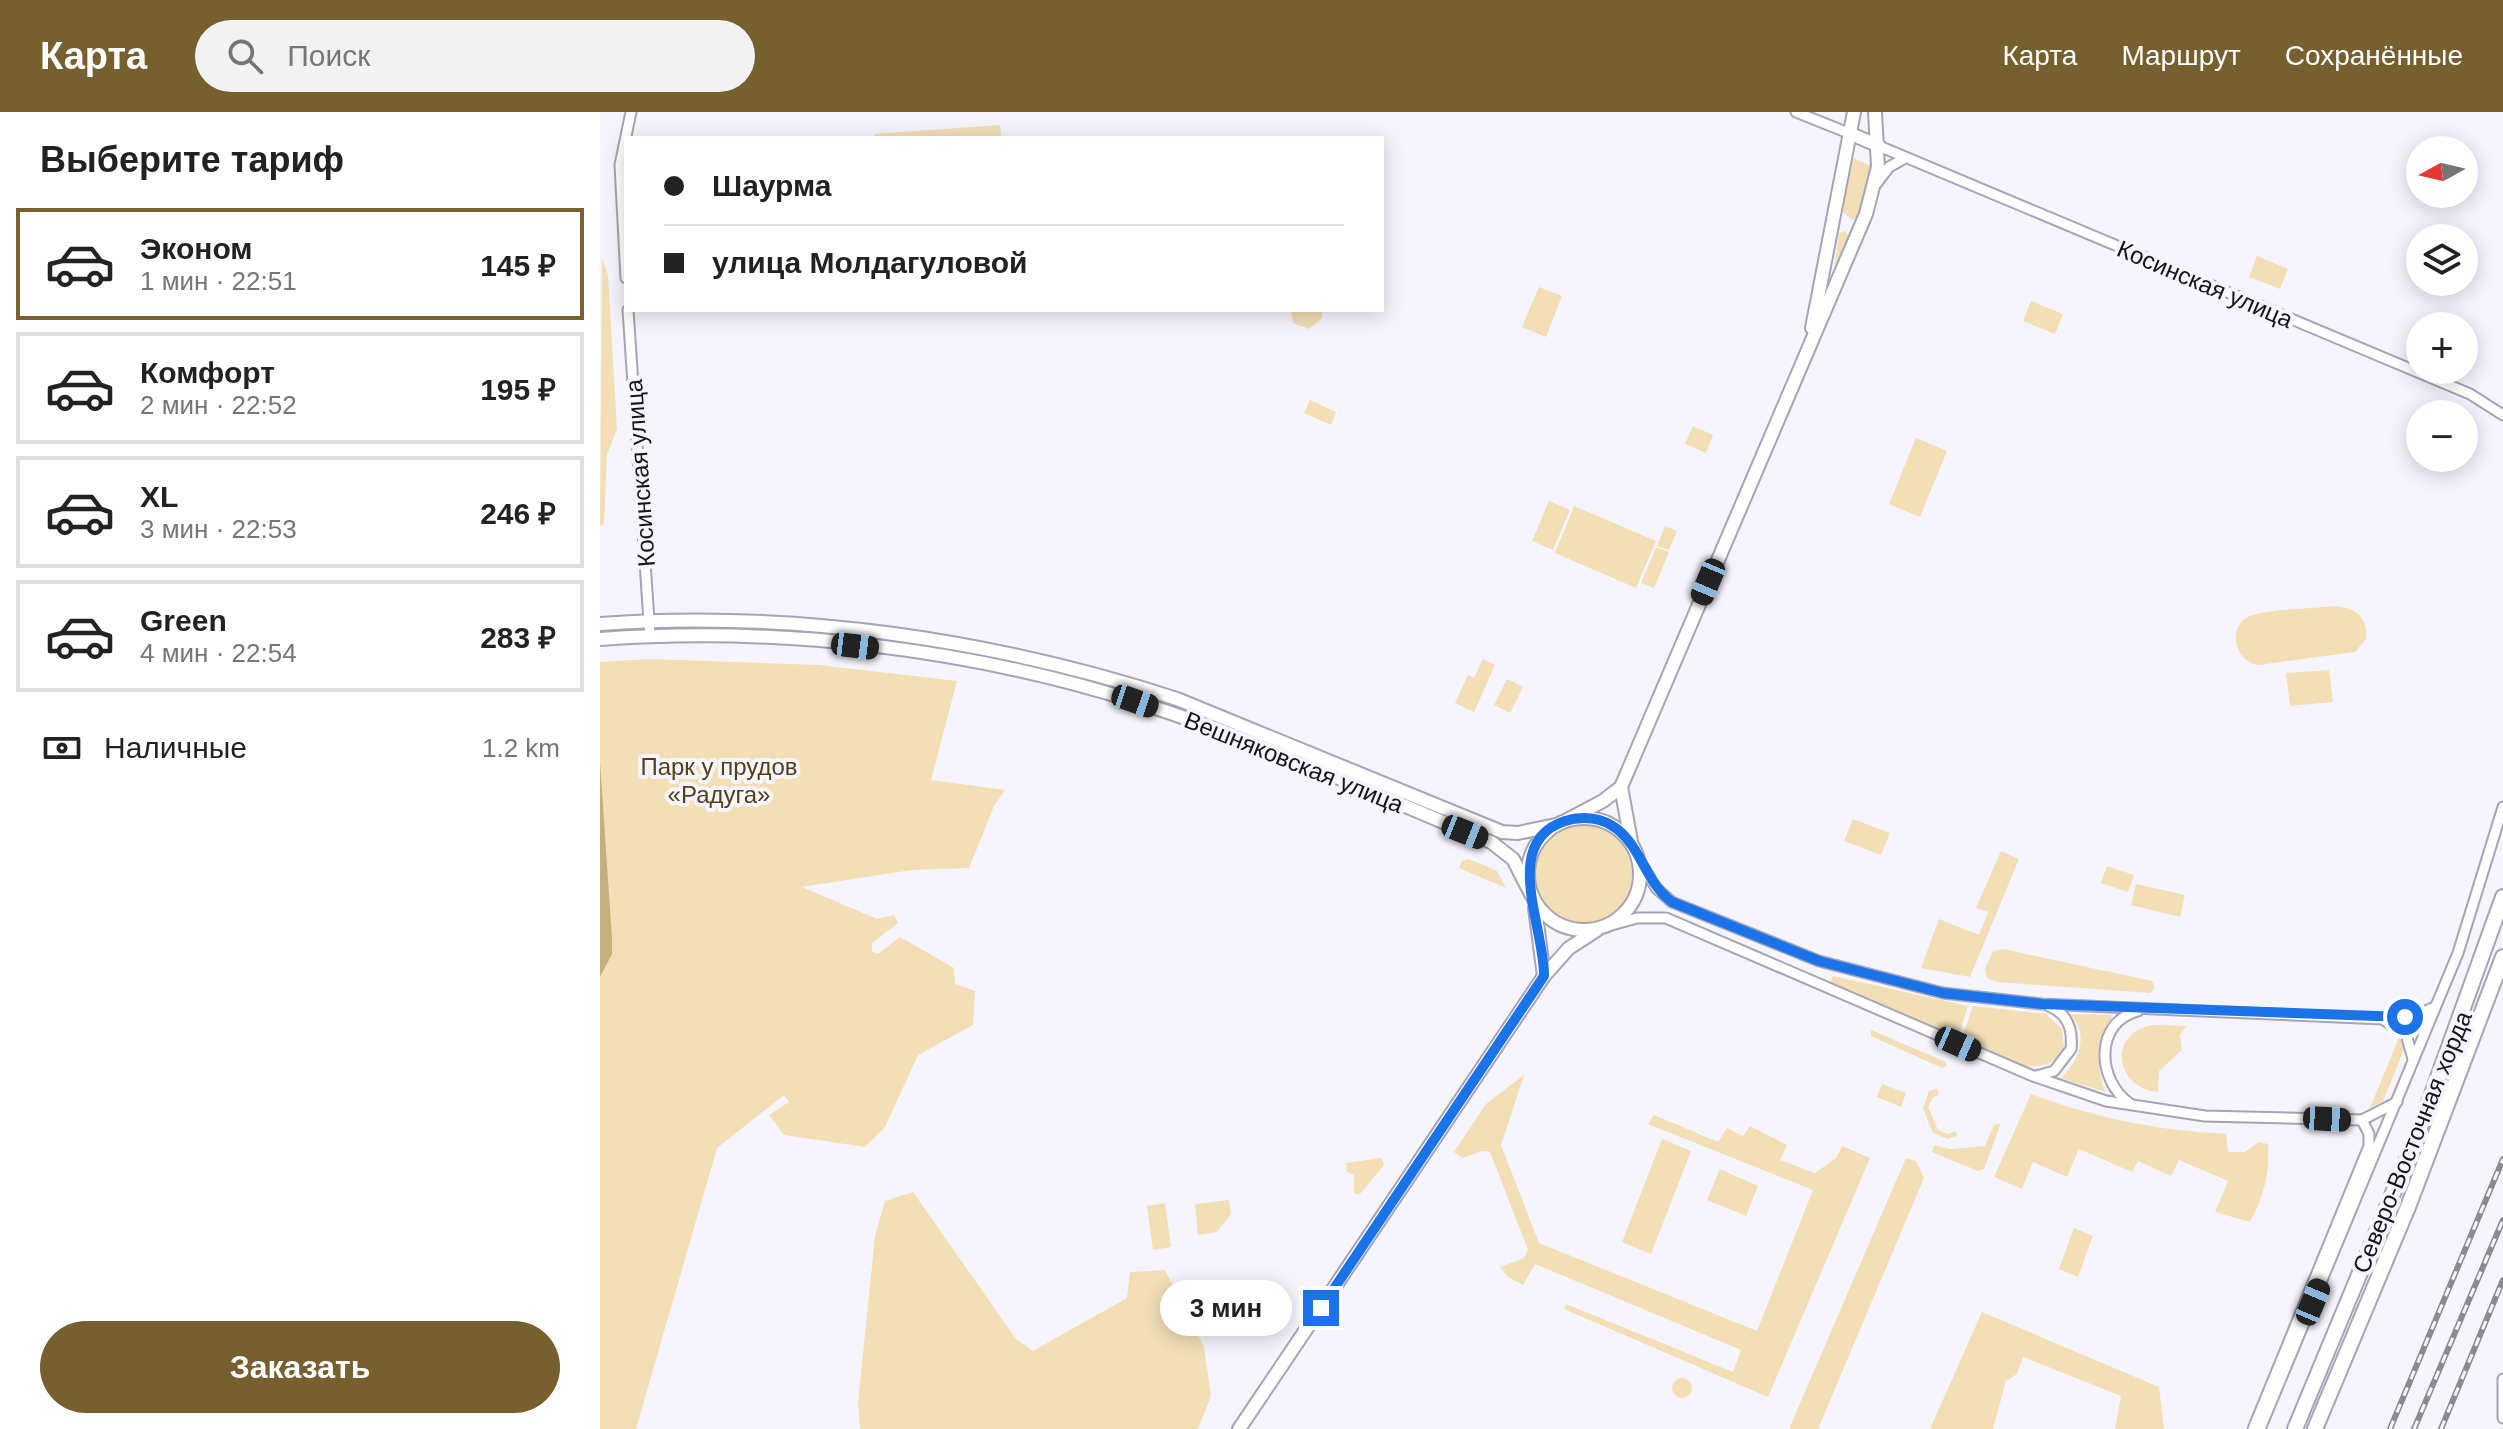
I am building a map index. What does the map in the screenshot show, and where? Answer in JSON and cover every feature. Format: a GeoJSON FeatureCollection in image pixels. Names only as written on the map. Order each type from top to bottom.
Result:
{"type":"FeatureCollection","features":[{"type":"Feature","properties":{"kind":"main road"},"geometry":{"type":"LineString","coordinates":[[1808,342],[1853,114]]}},
{"type":"Feature","properties":{"kind":"main road"},"geometry":{"type":"LineString","coordinates":[[1544,976],[1542,939],[1529,864],[1533,849],[1561,822],[1603,801],[1621,787],[1808,342],[1839,281],[1875,186],[1879,146],[1877,116]]}},
{"type":"Feature","properties":{"kind":"main road","name":"Косинская улица"},"geometry":{"type":"LineString","coordinates":[[1851,134],[1879,146]]}},
{"type":"Feature","properties":{"kind":"main road"},"geometry":{"type":"LineString","coordinates":[[1823,275],[1830,283],[1839,281]]}},
{"type":"Feature","properties":{"kind":"main road","name":"Вешняковская улица"},"geometry":{"type":"LineString","coordinates":[[600,624],[703,621],[801,625],[968,644],[1123,681],[1186,702],[1502,832],[1518,833],[1561,822]]}},
{"type":"Feature","properties":{"kind":"main road","name":"Вешняковская улица"},"geometry":{"type":"LineString","coordinates":[[600,639],[703,636],[800,640],[968,660],[1105,693],[1246,741],[1498,846],[1513,859],[1533,898]]}},
{"type":"Feature","properties":{"kind":"main road"},"geometry":{"type":"LineString","coordinates":[[1239,1429],[1544,976],[1569,948],[1622,916],[1638,891],[1640,872],[1621,787]]}},
{"type":"Feature","properties":{"kind":"main road"},"geometry":{"type":"LineString","coordinates":[[1561,822],[1601,820],[1615,827],[1634,850]]}},
{"type":"Feature","properties":{"kind":"main road","name":"Северо-Восточная хорда"},"geometry":{"type":"LineString","coordinates":[[2295,1429],[2424,1120],[2503,897]]}},
{"type":"Feature","properties":{"kind":"main road"},"geometry":{"type":"LineString","coordinates":[[1533,898],[1551,921],[1565,928],[1602,928]]}},
{"type":"Feature","properties":{"kind":"main road","name":"Северо-Восточная хорда"},"geometry":{"type":"LineString","coordinates":[[2315,1429],[2408,1207],[2503,957]]}},
{"type":"Feature","properties":{"kind":"street"},"geometry":{"type":"LineString","coordinates":[[626,136],[631,112]]}},
{"type":"Feature","properties":{"kind":"street","name":"Косинская улица"},"geometry":{"type":"LineString","coordinates":[[1796,112],[1851,134]]}},
{"type":"Feature","properties":{"kind":"street"},"geometry":{"type":"LineString","coordinates":[[624,146],[620,165],[624,240]]}},
{"type":"Feature","properties":{"kind":"street","name":"Косинская улица"},"geometry":{"type":"LineString","coordinates":[[1879,146],[2470,394],[2503,415]]}},
{"type":"Feature","properties":{"kind":"street"},"geometry":{"type":"LineString","coordinates":[[1875,186],[1889,167],[1905,158]]}},
{"type":"Feature","properties":{"kind":"street","name":"Косинская улица"},"geometry":{"type":"LineString","coordinates":[[628,312],[650,636]]}},
{"type":"Feature","properties":{"kind":"street"},"geometry":{"type":"LineString","coordinates":[[703,621],[696,628],[703,636]]}},
{"type":"Feature","properties":{"kind":"street"},"geometry":{"type":"LineString","coordinates":[[1180,716],[1190,712],[1186,702]]}},
{"type":"Feature","properties":{"kind":"street"},"geometry":{"type":"LineString","coordinates":[[1246,741],[1242,732],[1252,728]]}},
{"type":"Feature","properties":{"kind":"street"},"geometry":{"type":"LineString","coordinates":[[2260,1429],[2397,1102],[2471,915],[2503,807]]}},
{"type":"Feature","properties":{"kind":"street"},"geometry":{"type":"LineString","coordinates":[[1634,850],[1656,888],[1672,902],[1819,961],[1943,993],[2042,1004],[2383,1019],[2414,1016],[2435,1007]]}},
{"type":"Feature","properties":{"kind":"street"},"geometry":{"type":"LineString","coordinates":[[1602,928],[1637,918],[1666,918],[2033,1076],[2134,1107],[2205,1116],[2362,1120],[2397,1102]]}},
{"type":"Feature","properties":{"kind":"street"},"geometry":{"type":"LineString","coordinates":[[2033,1076],[2054,1071],[2071,1049],[2072,1035],[2063,1013],[2042,1004]]}},
{"type":"Feature","properties":{"kind":"street"},"geometry":{"type":"LineString","coordinates":[[2134,1107],[2118,1096],[2107,1075],[2104,1060],[2108,1035],[2124,1016],[2161,1009]]}},
{"type":"Feature","properties":{"kind":"street"},"geometry":{"type":"LineString","coordinates":[[2383,1019],[2406,1034],[2413,1059]]}},
{"type":"Feature","properties":{"kind":"street"},"geometry":{"type":"LineString","coordinates":[[2253,1429],[2369,1146],[2369,1134],[2362,1120]]}},
{"type":"Feature","properties":{"kind":"street"},"geometry":{"type":"LineString","coordinates":[[2503,1379],[2503,1418]]}},
{"type":"Feature","properties":{"kind":"green space"},"geometry":{"type":"Polygon","coordinates":[[[1000,125],[1001,136],[874,136],[1000,125]]]}},
{"type":"Feature","properties":{"kind":"green space"},"geometry":{"type":"Polygon","coordinates":[[[1853,158],[1873,167],[1860,215],[1852,220],[1842,211],[1853,158]]]}},
{"type":"Feature","properties":{"kind":"green space"},"geometry":{"type":"Polygon","coordinates":[[[1845,231],[1849,236],[1838,269],[1834,271],[1839,233],[1845,231]]]}},
{"type":"Feature","properties":{"kind":"green space"},"geometry":{"type":"Polygon","coordinates":[[[2257,256],[2288,269],[2280,289],[2249,277],[2257,256]]]}},
{"type":"Feature","properties":{"kind":"green space"},"geometry":{"type":"Polygon","coordinates":[[[602,258],[608,275],[617,429],[607,455],[604,524],[600,526],[602,258]]]}},
{"type":"Feature","properties":{"kind":"green space"},"geometry":{"type":"Polygon","coordinates":[[[1539,287],[1562,296],[1546,337],[1522,327],[1539,287]]]}},
{"type":"Feature","properties":{"kind":"green space"},"geometry":{"type":"Polygon","coordinates":[[[2031,301],[2063,314],[2055,334],[2023,321],[2031,301]]]}},
{"type":"Feature","properties":{"kind":"green space"},"geometry":{"type":"Polygon","coordinates":[[[1291,312],[1322,312],[1322,318],[1309,329],[1293,323],[1291,312]]]}},
{"type":"Feature","properties":{"kind":"green space"},"geometry":{"type":"Polygon","coordinates":[[[1310,400],[1336,412],[1331,425],[1304,413],[1310,400]]]}},
{"type":"Feature","properties":{"kind":"green space"},"geometry":{"type":"Polygon","coordinates":[[[1693,426],[1713,435],[1706,453],[1685,444],[1693,426]]]}},
{"type":"Feature","properties":{"kind":"green space"},"geometry":{"type":"Polygon","coordinates":[[[1916,438],[1947,451],[1920,517],[1889,504],[1916,438]]]}},
{"type":"Feature","properties":{"kind":"green space"},"geometry":{"type":"Polygon","coordinates":[[[1549,501],[1570,510],[1553,550],[1532,541],[1549,501]]]}},
{"type":"Feature","properties":{"kind":"green space"},"geometry":{"type":"Polygon","coordinates":[[[1574,506],[1656,541],[1636,588],[1555,553],[1574,506]]]}},
{"type":"Feature","properties":{"kind":"green space"},"geometry":{"type":"Polygon","coordinates":[[[1665,526],[1677,531],[1669,550],[1657,546],[1665,526]]]}},
{"type":"Feature","properties":{"kind":"green space"},"geometry":{"type":"Polygon","coordinates":[[[1656,547],[1669,552],[1654,588],[1641,583],[1656,547]]]}},
{"type":"Feature","properties":{"kind":"green space"},"geometry":{"type":"Polygon","coordinates":[[[2336,606],[2350,609],[2363,620],[2366,639],[2355,652],[2259,665],[2243,657],[2239,650],[2236,633],[2244,619],[2284,610],[2336,606]]]}},
{"type":"Feature","properties":{"kind":"green space","name":"Парк у прудов «Радуга»"},"geometry":{"type":"Polygon","coordinates":[[[649,659],[819,665],[957,681],[931,780],[1005,790],[994,806],[969,868],[912,870],[802,887],[877,919],[894,915],[898,923],[872,943],[872,951],[878,954],[900,937],[954,968],[955,984],[975,991],[973,1025],[918,1055],[885,1127],[865,1147],[784,1135],[769,1115],[789,1102],[784,1095],[717,1148],[636,1429],[600,1429],[600,662],[649,659]]]}},
{"type":"Feature","properties":{"kind":"green space"},"geometry":{"type":"Polygon","coordinates":[[[1483,659],[1495,665],[1474,712],[1455,703],[1468,675],[1474,678],[1483,659]]]}},
{"type":"Feature","properties":{"kind":"green space"},"geometry":{"type":"Polygon","coordinates":[[[2329,670],[2333,702],[2290,706],[2286,673],[2329,670]]]}},
{"type":"Feature","properties":{"kind":"green space"},"geometry":{"type":"Polygon","coordinates":[[[1507,679],[1523,687],[1510,713],[1494,705],[1507,679]]]}},
{"type":"Feature","properties":{"kind":"green space"},"geometry":{"type":"Polygon","coordinates":[[[1853,819],[1890,833],[1881,855],[1844,841],[1853,819]]]}},
{"type":"Feature","properties":{"kind":"green space"},"geometry":{"type":"Polygon","coordinates":[[[1583,825],[1602,829],[1618,839],[1628,855],[1632,874],[1628,893],[1618,909],[1602,919],[1583,923],[1564,919],[1548,909],[1538,893],[1534,874],[1538,855],[1548,839],[1564,829],[1583,825]]]}},
{"type":"Feature","properties":{"kind":"green space"},"geometry":{"type":"Polygon","coordinates":[[[2001,851],[2019,859],[1970,977],[1921,968],[1939,919],[1979,935],[1988,912],[1976,908],[2001,851]]]}},
{"type":"Feature","properties":{"kind":"green space"},"geometry":{"type":"Polygon","coordinates":[[[1469,859],[1497,871],[1506,888],[1459,868],[1462,861],[1469,859]]]}},
{"type":"Feature","properties":{"kind":"green space"},"geometry":{"type":"Polygon","coordinates":[[[2107,866],[2134,875],[2128,892],[2101,883],[2107,866]]]}},
{"type":"Feature","properties":{"kind":"green space"},"geometry":{"type":"Polygon","coordinates":[[[2136,884],[2185,895],[2180,917],[2131,905],[2136,884]]]}},
{"type":"Feature","properties":{"kind":"green space"},"geometry":{"type":"Polygon","coordinates":[[[2003,949],[2152,981],[2155,988],[2150,993],[1997,982],[1987,978],[1985,969],[1993,951],[2003,949]]]}},
{"type":"Feature","properties":{"kind":"green space"},"geometry":{"type":"Polygon","coordinates":[[[1833,976],[1968,1006],[1958,1037],[1830,982],[1833,976]]]}},
{"type":"Feature","properties":{"kind":"green space"},"geometry":{"type":"Polygon","coordinates":[[[1973,1006],[2046,1014],[2062,1029],[2064,1048],[2055,1060],[2043,1065],[2030,1066],[2001,1058],[1962,1038],[1973,1006]]]}},
{"type":"Feature","properties":{"kind":"green space"},"geometry":{"type":"Polygon","coordinates":[[[2070,1014],[2113,1015],[2103,1035],[2099,1053],[2105,1092],[2061,1078],[2073,1064],[2080,1047],[2080,1030],[2070,1014]]]}},
{"type":"Feature","properties":{"kind":"green space"},"geometry":{"type":"Polygon","coordinates":[[[2155,1025],[2186,1026],[2180,1035],[2182,1050],[2159,1071],[2158,1092],[2143,1088],[2132,1080],[2122,1058],[2123,1047],[2129,1037],[2140,1029],[2155,1025]]]}},
{"type":"Feature","properties":{"kind":"green space"},"geometry":{"type":"Polygon","coordinates":[[[1871,1030],[1946,1062],[1946,1066],[1942,1068],[1871,1036],[1871,1030]]]}},
{"type":"Feature","properties":{"kind":"green space"},"geometry":{"type":"Polygon","coordinates":[[[2400,1035],[2405,1047],[2383,1101],[2370,1108],[2400,1035]]]}},
{"type":"Feature","properties":{"kind":"green space"},"geometry":{"type":"Polygon","coordinates":[[[1524,1075],[1501,1145],[1539,1243],[1757,1331],[1813,1190],[1648,1124],[1654,1115],[1718,1142],[1727,1128],[1743,1136],[1750,1126],[1787,1145],[1780,1160],[1815,1173],[1836,1158],[1842,1146],[1870,1158],[1768,1397],[1564,1309],[1566,1304],[1733,1372],[1741,1350],[1535,1264],[1523,1285],[1508,1277],[1500,1267],[1524,1258],[1528,1250],[1490,1152],[1482,1151],[1462,1158],[1454,1152],[1486,1104],[1524,1075]]]}},
{"type":"Feature","properties":{"kind":"green space"},"geometry":{"type":"Polygon","coordinates":[[[1882,1084],[1906,1093],[1901,1107],[1877,1097],[1882,1084]]]}},
{"type":"Feature","properties":{"kind":"green space"},"geometry":{"type":"Polygon","coordinates":[[[1937,1088],[1939,1095],[1933,1097],[1928,1107],[1938,1130],[1947,1134],[1956,1131],[1957,1136],[1948,1139],[1933,1133],[1923,1108],[1929,1091],[1937,1088]]]}},
{"type":"Feature","properties":{"kind":"green space"},"geometry":{"type":"Polygon","coordinates":[[[2031,1094],[2127,1122],[2226,1134],[2228,1152],[2245,1152],[2259,1142],[2268,1144],[2265,1184],[2250,1222],[2215,1212],[2228,1181],[2179,1160],[2171,1176],[2138,1161],[2132,1172],[2079,1149],[2067,1177],[2033,1162],[2022,1189],[1994,1177],[2031,1094]]]}},
{"type":"Feature","properties":{"kind":"green space"},"geometry":{"type":"Polygon","coordinates":[[[2001,1123],[1984,1169],[1978,1171],[1932,1152],[1934,1145],[1950,1149],[1985,1146],[1994,1125],[2001,1123]]]}},
{"type":"Feature","properties":{"kind":"green space"},"geometry":{"type":"Polygon","coordinates":[[[1662,1139],[1691,1151],[1651,1254],[1622,1242],[1662,1139]]]}},
{"type":"Feature","properties":{"kind":"green space"},"geometry":{"type":"Polygon","coordinates":[[[1382,1158],[1384,1165],[1359,1195],[1354,1193],[1354,1175],[1347,1172],[1346,1163],[1382,1158]]]}},
{"type":"Feature","properties":{"kind":"green space"},"geometry":{"type":"Polygon","coordinates":[[[1906,1158],[1916,1161],[1924,1178],[1818,1429],[1789,1429],[1906,1158]]]}},
{"type":"Feature","properties":{"kind":"green space"},"geometry":{"type":"Polygon","coordinates":[[[1720,1169],[1758,1186],[1746,1216],[1707,1200],[1720,1169]]]}},
{"type":"Feature","properties":{"kind":"green space"},"geometry":{"type":"Polygon","coordinates":[[[913,1192],[1016,1339],[1033,1351],[1127,1298],[1130,1272],[1165,1270],[1204,1347],[1211,1396],[1198,1429],[860,1429],[858,1403],[875,1236],[885,1201],[913,1192]]]}},
{"type":"Feature","properties":{"kind":"green space"},"geometry":{"type":"Polygon","coordinates":[[[1229,1200],[1231,1214],[1217,1232],[1198,1235],[1195,1204],[1229,1200]]]}},
{"type":"Feature","properties":{"kind":"green space"},"geometry":{"type":"Polygon","coordinates":[[[1165,1203],[1171,1247],[1153,1250],[1147,1206],[1165,1203]]]}},
{"type":"Feature","properties":{"kind":"green space"},"geometry":{"type":"Polygon","coordinates":[[[2074,1228],[2093,1236],[2078,1277],[2059,1269],[2074,1228]]]}},
{"type":"Feature","properties":{"kind":"green space"},"geometry":{"type":"Polygon","coordinates":[[[1982,1312],[2159,1387],[2164,1429],[2115,1429],[2121,1396],[2023,1357],[2017,1374],[2006,1381],[1993,1429],[1930,1429],[1982,1312]]]}},
{"type":"Feature","properties":{"kind":"green space"},"geometry":{"type":"Polygon","coordinates":[[[1682,1378],[1689,1381],[1692,1388],[1689,1395],[1682,1398],[1675,1395],[1672,1388],[1675,1381],[1682,1378]]]}},
{"type":"Feature","properties":{"kind":"shaded area"},"geometry":{"type":"Polygon","coordinates":[[[600,761],[612,954],[600,977],[600,761]]]}},
{"type":"Feature","properties":{"kind":"railway"},"geometry":{"type":"LineString","coordinates":[[2390,1429],[2503,1159]]}},
{"type":"Feature","properties":{"kind":"railway"},"geometry":{"type":"LineString","coordinates":[[2414,1429],[2503,1220]]}},
{"type":"Feature","properties":{"kind":"railway"},"geometry":{"type":"LineString","coordinates":[[2441,1429],[2503,1280]]}},
{"type":"Feature","properties":{"kind":"route"},"geometry":{"type":"LineString","coordinates":[[1321,1308],[1544,976],[1542,939],[1528,877],[1529,864],[1540,838],[1567,820],[1601,820],[1615,827],[1632,844],[1656,888],[1672,902],[1819,961],[1911,986],[1943,993],[2042,1004],[2383,1019],[2405,1017]]}}]}
